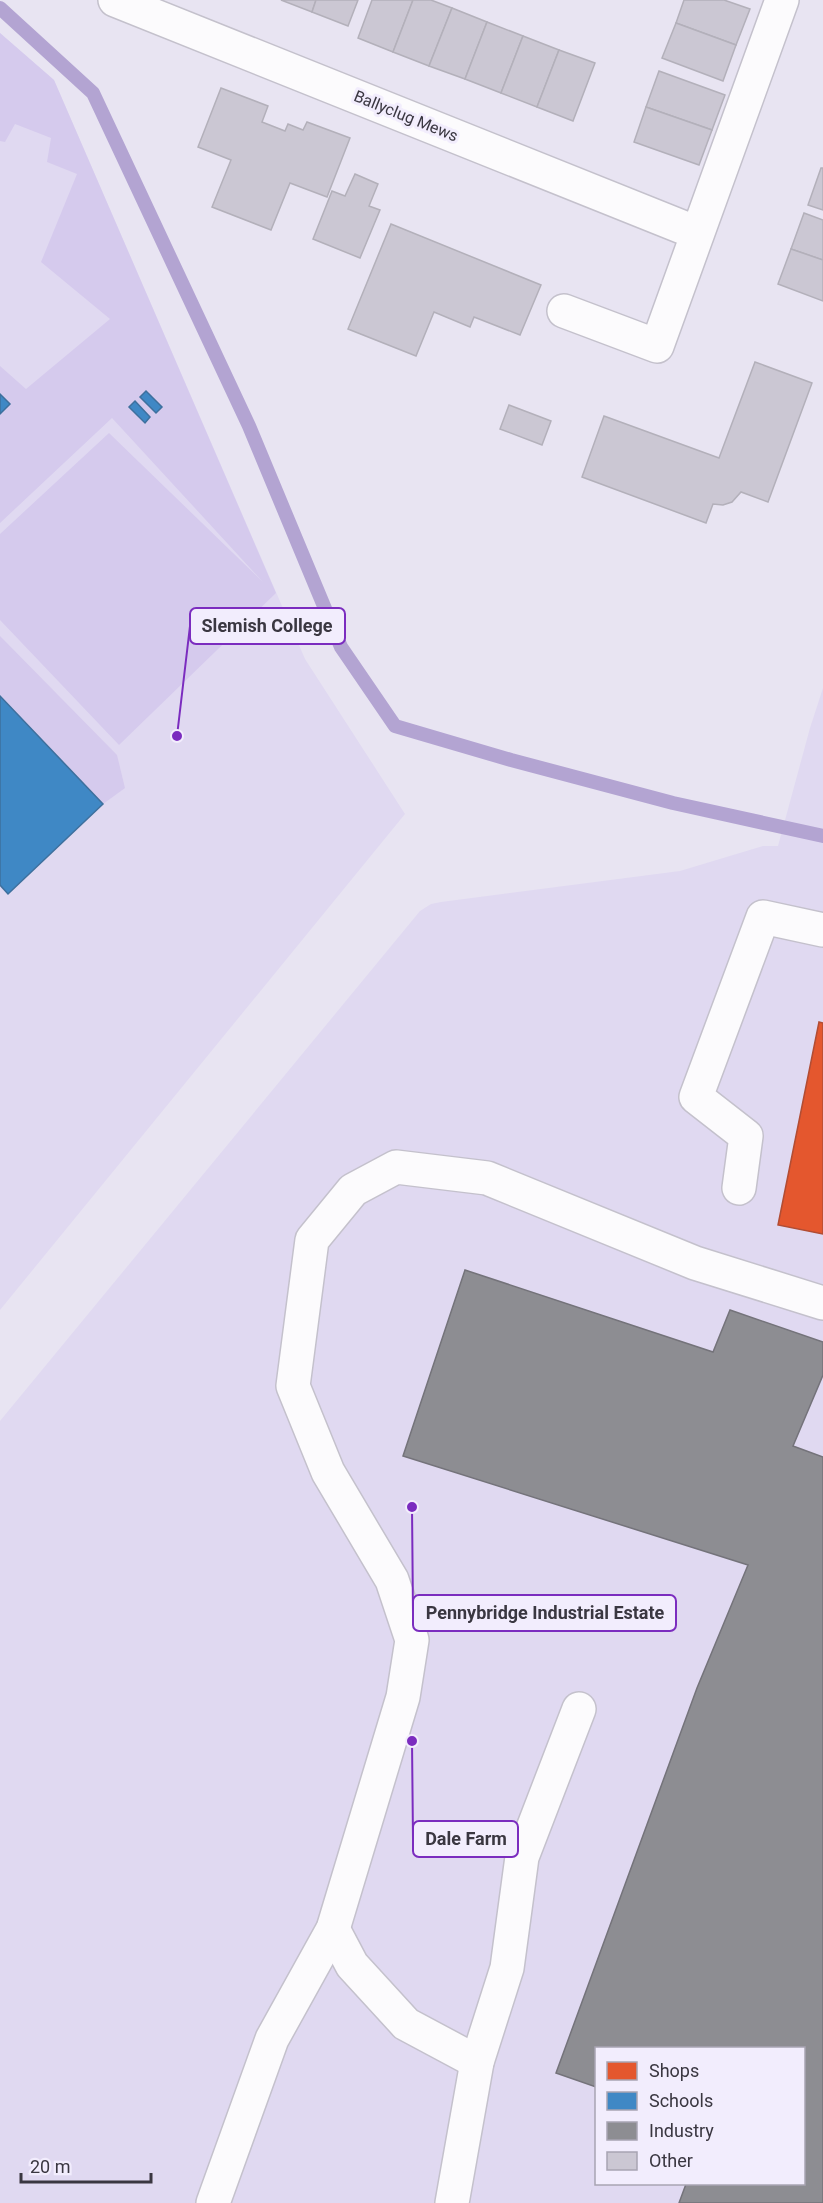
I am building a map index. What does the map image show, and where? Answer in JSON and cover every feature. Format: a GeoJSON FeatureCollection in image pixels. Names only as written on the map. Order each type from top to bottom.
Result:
{"type":"FeatureCollection","features":[{"type":"Feature","properties":{"kind":"street","name":"Ballyclug Mews"},"geometry":{"type":"LineString","coordinates":[[115,0],[697,232]]}},
{"type":"Feature","properties":{"kind":"street"},"geometry":{"type":"LineString","coordinates":[[564,311],[657,346],[782,0]]}},
{"type":"Feature","properties":{"kind":"street"},"geometry":{"type":"LineString","coordinates":[[739,1188],[746,1136],[696,1097],[763,917],[823,930]]}},
{"type":"Feature","properties":{"kind":"street"},"geometry":{"type":"LineString","coordinates":[[213,2203],[272,2039],[333,1929],[402,1697],[412,1640],[392,1580],[328,1472],[293,1386],[312,1240],[353,1190],[396,1167],[487,1178],[695,1263],[823,1302]]}},
{"type":"Feature","properties":{"kind":"street"},"geometry":{"type":"LineString","coordinates":[[452,2203],[477,2062],[507,1968],[522,1857],[579,1709]]}},
{"type":"Feature","properties":{"kind":"street"},"geometry":{"type":"LineString","coordinates":[[333,1929],[352,1965],[406,2024],[477,2062]]}},
{"type":"Feature","properties":{"kind":"shaded area"},"geometry":{"type":"Polygon","coordinates":[[[0,33],[54,80],[305,659],[405,814],[0,1310],[0,33]]]}},
{"type":"Feature","properties":{"kind":"shaded area"},"geometry":{"type":"Polygon","coordinates":[[[0,33],[54,80],[276,593],[119,745],[0,620],[0,534],[109,433],[263,582],[112,418],[0,523],[0,414],[10,404],[0,394],[0,366],[26,389],[110,319],[41,262],[77,174],[47,162],[51,138],[15,124],[5,142],[0,141],[0,33]]]}},
{"type":"Feature","properties":{"kind":"shaded area"},"geometry":{"type":"Polygon","coordinates":[[[0,636],[117,755],[125,788],[103,804],[0,700],[0,636]]]}},
{"type":"Feature","properties":{"kind":"shaded area"},"geometry":{"type":"Polygon","coordinates":[[[823,688],[823,2203],[0,2203],[0,1421],[420,911],[431,904],[441,902],[680,871],[763,846],[778,846],[823,688]]]}},
{"type":"Feature","properties":{"kind":"building: Shops"},"geometry":{"type":"Polygon","coordinates":[[[819,1022],[823,1023],[823,1234],[778,1225],[819,1022]]]}},
{"type":"Feature","properties":{"kind":"building: Schools"},"geometry":{"type":"Polygon","coordinates":[[[146,391],[162,407],[156,413],[140,397],[146,391]]]}},
{"type":"Feature","properties":{"kind":"building: Schools"},"geometry":{"type":"Polygon","coordinates":[[[0,394],[10,404],[0,414],[0,394]]]}},
{"type":"Feature","properties":{"kind":"building: Schools"},"geometry":{"type":"Polygon","coordinates":[[[135,401],[150,417],[145,423],[129,407],[135,401]]]}},
{"type":"Feature","properties":{"kind":"building: Schools"},"geometry":{"type":"Polygon","coordinates":[[[0,696],[103,804],[8,894],[0,885],[0,696]]]}},
{"type":"Feature","properties":{"kind":"building: Industry"},"geometry":{"type":"Polygon","coordinates":[[[465,1270],[713,1352],[730,1310],[823,1342],[823,1375],[793,1446],[823,1457],[823,2203],[679,2203],[686,2185],[805,2185],[805,2047],[595,2047],[595,2087],[556,2073],[697,1688],[748,1565],[403,1456],[465,1270]]]}},
{"type":"Feature","properties":{"kind":"building: Other"},"geometry":{"type":"Polygon","coordinates":[[[281,0],[316,0],[312,12],[281,0]]]}},
{"type":"Feature","properties":{"kind":"building: Other"},"geometry":{"type":"Polygon","coordinates":[[[316,0],[358,0],[348,26],[312,12],[316,0]]]}},
{"type":"Feature","properties":{"kind":"building: Other"},"geometry":{"type":"Polygon","coordinates":[[[372,0],[413,0],[393,52],[358,38],[372,0]]]}},
{"type":"Feature","properties":{"kind":"building: Other"},"geometry":{"type":"Polygon","coordinates":[[[413,0],[431,0],[452,8],[429,66],[393,52],[413,0]]]}},
{"type":"Feature","properties":{"kind":"building: Other"},"geometry":{"type":"Polygon","coordinates":[[[684,0],[724,0],[750,9],[736,45],[676,23],[684,0]]]}},
{"type":"Feature","properties":{"kind":"building: Other"},"geometry":{"type":"Polygon","coordinates":[[[452,8],[487,22],[465,79],[429,66],[452,8]]]}},
{"type":"Feature","properties":{"kind":"building: Other"},"geometry":{"type":"Polygon","coordinates":[[[487,22],[523,36],[501,93],[465,79],[487,22]]]}},
{"type":"Feature","properties":{"kind":"building: Other"},"geometry":{"type":"Polygon","coordinates":[[[676,23],[736,45],[723,81],[662,58],[676,23]]]}},
{"type":"Feature","properties":{"kind":"building: Other"},"geometry":{"type":"Polygon","coordinates":[[[523,36],[559,50],[537,107],[501,93],[523,36]]]}},
{"type":"Feature","properties":{"kind":"building: Other"},"geometry":{"type":"Polygon","coordinates":[[[559,50],[595,63],[573,121],[537,107],[559,50]]]}},
{"type":"Feature","properties":{"kind":"building: Other"},"geometry":{"type":"Polygon","coordinates":[[[659,71],[725,95],[712,130],[646,107],[659,71]]]}},
{"type":"Feature","properties":{"kind":"building: Other"},"geometry":{"type":"Polygon","coordinates":[[[221,88],[268,106],[262,122],[285,131],[288,124],[303,130],[307,122],[350,138],[327,197],[290,183],[271,230],[212,207],[231,160],[198,147],[221,88]]]}},
{"type":"Feature","properties":{"kind":"building: Other"},"geometry":{"type":"Polygon","coordinates":[[[646,107],[712,130],[699,165],[634,142],[646,107]]]}},
{"type":"Feature","properties":{"kind":"building: Other"},"geometry":{"type":"Polygon","coordinates":[[[821,168],[823,168],[823,210],[808,205],[821,168]]]}},
{"type":"Feature","properties":{"kind":"building: Other"},"geometry":{"type":"Polygon","coordinates":[[[355,174],[378,184],[369,206],[380,210],[360,258],[313,239],[332,191],[345,196],[355,174]]]}},
{"type":"Feature","properties":{"kind":"building: Other"},"geometry":{"type":"Polygon","coordinates":[[[804,213],[823,220],[823,260],[791,249],[804,213]]]}},
{"type":"Feature","properties":{"kind":"building: Other"},"geometry":{"type":"Polygon","coordinates":[[[391,224],[541,285],[520,335],[474,317],[470,327],[434,312],[416,356],[348,329],[391,224]]]}},
{"type":"Feature","properties":{"kind":"building: Other"},"geometry":{"type":"Polygon","coordinates":[[[791,249],[823,260],[823,301],[778,284],[791,249]]]}},
{"type":"Feature","properties":{"kind":"building: Other"},"geometry":{"type":"Polygon","coordinates":[[[755,362],[812,383],[768,502],[741,492],[732,502],[723,505],[713,504],[706,523],[582,477],[604,416],[719,458],[755,362]]]}},
{"type":"Feature","properties":{"kind":"building: Other"},"geometry":{"type":"Polygon","coordinates":[[[509,405],[551,421],[542,445],[500,429],[509,405]]]}},
{"type":"Feature","properties":{"kind":"waterway"},"geometry":{"type":"LineString","coordinates":[[0,8],[93,93],[249,426],[341,647],[395,726],[511,760],[673,803],[823,836]]}},
{"type":"Feature","properties":{"kind":"place","name":"Slemish College"},"geometry":{"type":"Point","coordinates":[177,736]}},
{"type":"Feature","properties":{"kind":"place","name":"Pennybridge Industrial Estate"},"geometry":{"type":"Point","coordinates":[412,1507]}},
{"type":"Feature","properties":{"kind":"place","name":"Dale Farm"},"geometry":{"type":"Point","coordinates":[412,1741]}}]}
